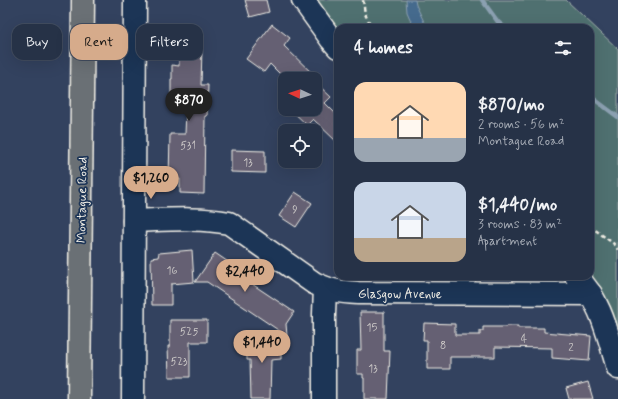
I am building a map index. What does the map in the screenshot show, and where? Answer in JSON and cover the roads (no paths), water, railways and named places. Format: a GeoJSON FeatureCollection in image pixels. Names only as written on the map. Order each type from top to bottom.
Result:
{"type":"FeatureCollection","features":[{"type":"Feature","properties":{"kind":"main road","name":"Montague Road"},"geometry":{"type":"LineString","coordinates":[[79,399],[83,0]]}},
{"type":"Feature","properties":{"kind":"street"},"geometry":{"type":"LineString","coordinates":[[133,399],[135,0]]}},
{"type":"Feature","properties":{"kind":"street"},"geometry":{"type":"LineString","coordinates":[[303,0],[334,42]]}},
{"type":"Feature","properties":{"kind":"street","name":"Glasgow Avenue"},"geometry":{"type":"LineString","coordinates":[[134,221],[202,220],[229,223],[314,283],[337,292],[591,294]]}},
{"type":"Feature","properties":{"kind":"street"},"geometry":{"type":"LineString","coordinates":[[579,280],[591,294],[598,307],[606,327],[618,368]]}},
{"type":"Feature","properties":{"kind":"street"},"geometry":{"type":"LineString","coordinates":[[324,399],[325,288]]}},
{"type":"Feature","properties":{"kind":"water"},"geometry":{"type":"Polygon","coordinates":[[[406,0],[415,0],[425,24],[412,24],[407,12],[406,0]]]}},
{"type":"Feature","properties":{"kind":"waterway"},"geometry":{"type":"LineString","coordinates":[[482,0],[500,24]]}},
{"type":"Feature","properties":{"kind":"waterway"},"geometry":{"type":"LineString","coordinates":[[594,99],[618,117]]}}]}
